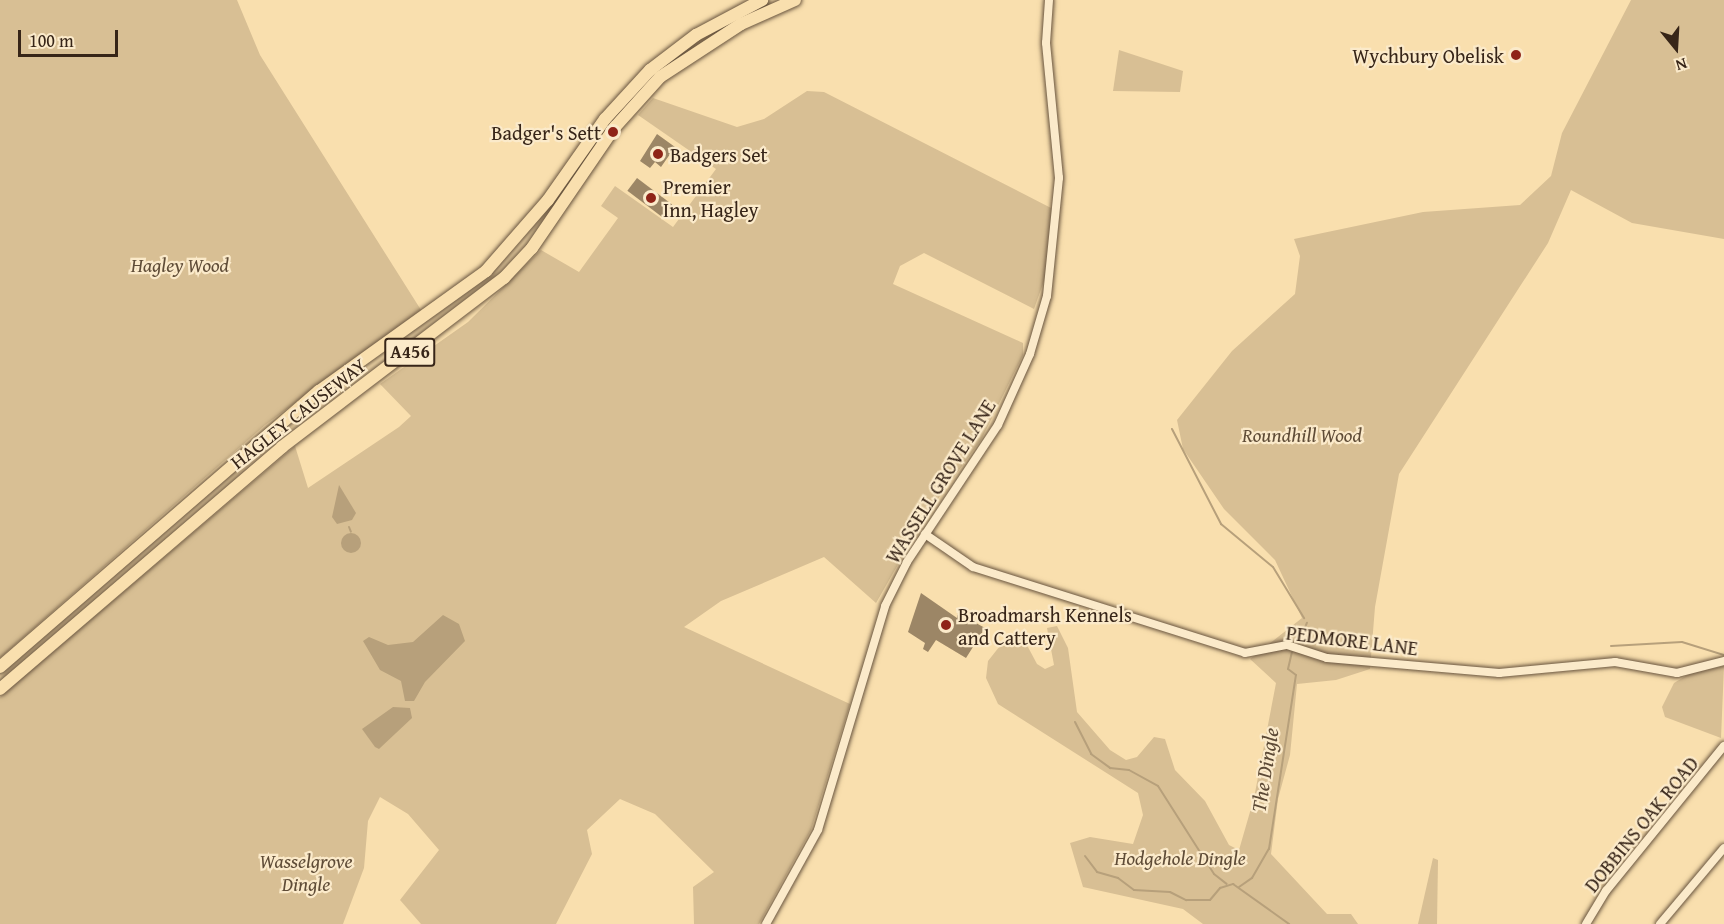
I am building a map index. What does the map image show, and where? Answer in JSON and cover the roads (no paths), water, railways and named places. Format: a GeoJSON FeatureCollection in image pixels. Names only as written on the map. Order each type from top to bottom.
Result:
{"type":"FeatureCollection","features":[{"type":"Feature","properties":{"kind":"highway","name":"HAGLEY CAUSEWAY"},"geometry":{"type":"LineString","coordinates":[[0,667],[319,390],[486,271],[548,200],[605,119],[638,81],[696,35],[762,0]]}},
{"type":"Feature","properties":{"kind":"highway","name":"HAGLEY CAUSEWAY"},"geometry":{"type":"LineString","coordinates":[[0,690],[282,447],[504,278],[532,248],[615,127],[660,77],[741,24],[795,0]]}},
{"type":"Feature","properties":{"kind":"street","name":"WASSELL GROVE LANE"},"geometry":{"type":"LineString","coordinates":[[766,924],[818,830],[885,606],[925,534],[998,425],[1030,354],[1047,296],[1059,178],[1046,44],[1049,0]]}},
{"type":"Feature","properties":{"kind":"street","name":"PEDMORE LANE"},"geometry":{"type":"LineString","coordinates":[[925,534],[973,567],[1245,653],[1287,645],[1327,658],[1499,673],[1609,662],[1677,673],[1724,661]]}},
{"type":"Feature","properties":{"kind":"street","name":"DOBBINS OAK ROAD"},"geometry":{"type":"LineString","coordinates":[[1586,924],[1606,891],[1724,746]]}},
{"type":"Feature","properties":{"kind":"street"},"geometry":{"type":"LineString","coordinates":[[1660,924],[1724,848]]}},
{"type":"Feature","properties":{"kind":"waterway","name":"The Dingle"},"geometry":{"type":"LineString","coordinates":[[1172,429],[1221,524],[1273,567],[1304,618]]}},
{"type":"Feature","properties":{"kind":"waterway"},"geometry":{"type":"LineString","coordinates":[[349,527],[351,532]]}},
{"type":"Feature","properties":{"kind":"waterway","name":"The Dingle"},"geometry":{"type":"LineString","coordinates":[[1298,645],[1307,623]]}},
{"type":"Feature","properties":{"kind":"waterway"},"geometry":{"type":"LineString","coordinates":[[1611,646],[1682,642],[1724,655]]}},
{"type":"Feature","properties":{"kind":"waterway","name":"The Dingle"},"geometry":{"type":"LineString","coordinates":[[1239,887],[1252,878],[1269,849],[1296,675],[1288,669],[1292,652]]}},
{"type":"Feature","properties":{"kind":"waterway"},"geometry":{"type":"LineString","coordinates":[[1075,722],[1091,754],[1110,768],[1129,770],[1158,786],[1214,874],[1227,884]]}},
{"type":"Feature","properties":{"kind":"waterway","name":"The Dingle"},"geometry":{"type":"LineString","coordinates":[[1085,856],[1097,872],[1118,878],[1134,890],[1170,892],[1186,900],[1210,900],[1220,888],[1233,884],[1289,924]]}},
{"type":"Feature","properties":{"kind":"place","name":"Wychbury Obelisk"},"geometry":{"type":"Point","coordinates":[1516,55]}},
{"type":"Feature","properties":{"kind":"place","name":"Badger's Sett"},"geometry":{"type":"Point","coordinates":[613,132]}},
{"type":"Feature","properties":{"kind":"place","name":"Badgers Set"},"geometry":{"type":"Point","coordinates":[658,154]}},
{"type":"Feature","properties":{"kind":"place","name":"Premier Inn, Hagley"},"geometry":{"type":"Point","coordinates":[651,198]}},
{"type":"Feature","properties":{"kind":"place","name":"Broadmarsh Kennels and Cattery"},"geometry":{"type":"Point","coordinates":[946,625]}},
{"type":"Feature","properties":{"kind":"park label","name":"Hagley Wood"},"geometry":{"type":"Point","coordinates":[180,264]}},
{"type":"Feature","properties":{"kind":"park label","name":"Roundhill Wood"},"geometry":{"type":"Point","coordinates":[1302,434]}},
{"type":"Feature","properties":{"kind":"park label","name":"Hodgehole Dingle"},"geometry":{"type":"Point","coordinates":[1180,857]}},
{"type":"Feature","properties":{"kind":"park label","name":"Wasselgrove Dingle"},"geometry":{"type":"Point","coordinates":[306,872]}}]}
